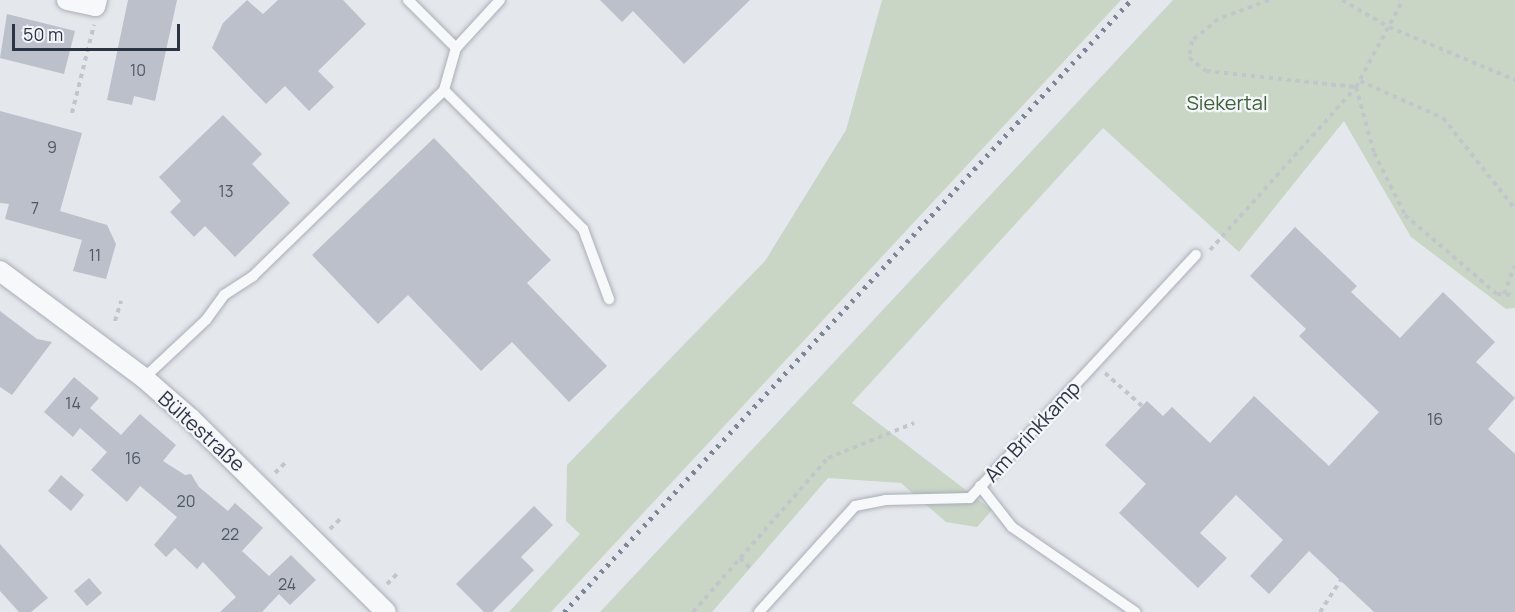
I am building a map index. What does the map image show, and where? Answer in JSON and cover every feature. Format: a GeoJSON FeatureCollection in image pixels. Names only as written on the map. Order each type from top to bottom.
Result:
{"type":"FeatureCollection","features":[{"type":"Feature","properties":{"kind":"street"},"geometry":{"type":"LineString","coordinates":[[67,0],[96,3]]}},
{"type":"Feature","properties":{"kind":"street","name":"Bültestraße"},"geometry":{"type":"LineString","coordinates":[[0,271],[144,378],[263,486],[386,612]]}},
{"type":"Feature","properties":{"kind":"lane"},"geometry":{"type":"LineString","coordinates":[[408,0],[456,48]]}},
{"type":"Feature","properties":{"kind":"lane"},"geometry":{"type":"LineString","coordinates":[[144,378],[206,320],[224,294],[252,276],[444,90],[456,48],[500,0]]}},
{"type":"Feature","properties":{"kind":"lane"},"geometry":{"type":"LineString","coordinates":[[444,90],[583,230],[609,299]]}},
{"type":"Feature","properties":{"kind":"lane","name":"Am Brinkkamp"},"geometry":{"type":"LineString","coordinates":[[1135,612],[1012,527],[980,486],[1196,255]]}},
{"type":"Feature","properties":{"kind":"lane"},"geometry":{"type":"LineString","coordinates":[[759,612],[855,506],[885,500],[970,498],[980,486]]}},
{"type":"Feature","properties":{"kind":"path"},"geometry":{"type":"LineString","coordinates":[[1269,0],[1218,19],[1192,41],[1189,58],[1206,71],[1356,87],[1374,153],[1405,215],[1497,294],[1515,295]]}},
{"type":"Feature","properties":{"kind":"path"},"geometry":{"type":"LineString","coordinates":[[1342,0],[1389,27],[1515,80]]}},
{"type":"Feature","properties":{"kind":"path"},"geometry":{"type":"LineString","coordinates":[[72,113],[96,3]]}},
{"type":"Feature","properties":{"kind":"path"},"geometry":{"type":"LineString","coordinates":[[1359,81],[1443,118],[1515,209]]}},
{"type":"Feature","properties":{"kind":"path"},"geometry":{"type":"LineString","coordinates":[[1504,294],[1515,266]]}},
{"type":"Feature","properties":{"kind":"path"},"geometry":{"type":"LineString","coordinates":[[115,321],[121,301]]}},
{"type":"Feature","properties":{"kind":"path"},"geometry":{"type":"LineString","coordinates":[[1103,372],[1142,406]]}},
{"type":"Feature","properties":{"kind":"path"},"geometry":{"type":"LineString","coordinates":[[693,612],[828,458],[914,423]]}},
{"type":"Feature","properties":{"kind":"path"},"geometry":{"type":"LineString","coordinates":[[740,558],[750,567]]}},
{"type":"Feature","properties":{"kind":"path"},"geometry":{"type":"LineString","coordinates":[[1320,612],[1341,580]]}},
{"type":"Feature","properties":{"kind":"green space"},"geometry":{"type":"Polygon","coordinates":[[[882,0],[1121,0],[551,612],[509,612],[580,534],[566,521],[567,465],[765,261],[846,130],[882,0]]]}},
{"type":"Feature","properties":{"kind":"green space","name":"Siekertal"},"geometry":{"type":"Polygon","coordinates":[[[1173,0],[1515,0],[1515,308],[1506,309],[1411,237],[1344,121],[1239,252],[1103,128],[852,403],[992,510],[977,527],[946,522],[901,483],[828,478],[712,612],[600,612],[1173,0]]]}},
{"type":"Feature","properties":{"kind":"building"},"geometry":{"type":"Polygon","coordinates":[[[128,0],[177,0],[155,101],[134,96],[132,105],[107,100],[128,0]]]}},
{"type":"Feature","properties":{"kind":"building"},"geometry":{"type":"Polygon","coordinates":[[[247,0],[263,14],[278,0],[343,0],[366,24],[318,71],[334,87],[309,111],[285,86],[266,104],[212,48],[223,23],[247,0]]]}},
{"type":"Feature","properties":{"kind":"building"},"geometry":{"type":"Polygon","coordinates":[[[600,0],[750,0],[684,64],[633,11],[622,22],[600,0]]]}},
{"type":"Feature","properties":{"kind":"building"},"geometry":{"type":"Polygon","coordinates":[[[7,14],[75,31],[64,74],[0,58],[7,14]]]}},
{"type":"Feature","properties":{"kind":"building"},"geometry":{"type":"Polygon","coordinates":[[[0,111],[82,133],[60,211],[107,225],[116,244],[106,279],[73,271],[82,240],[5,219],[9,204],[0,203],[0,111]]]}},
{"type":"Feature","properties":{"kind":"building"},"geometry":{"type":"Polygon","coordinates":[[[223,115],[262,154],[252,164],[290,203],[235,257],[205,226],[194,237],[170,212],[181,201],[159,177],[223,115]]]}},
{"type":"Feature","properties":{"kind":"building"},"geometry":{"type":"Polygon","coordinates":[[[434,138],[551,260],[527,283],[607,366],[569,402],[512,342],[481,371],[408,295],[378,324],[312,255],[434,138]]]}},
{"type":"Feature","properties":{"kind":"building"},"geometry":{"type":"Polygon","coordinates":[[[1295,227],[1357,286],[1351,292],[1400,338],[1443,292],[1495,342],[1476,362],[1515,398],[1488,429],[1515,454],[1515,612],[1374,612],[1309,551],[1269,594],[1250,576],[1283,540],[1236,495],[1200,533],[1227,558],[1198,588],[1119,513],[1146,484],[1105,445],[1147,401],[1163,416],[1172,407],[1210,443],[1254,396],[1329,466],[1379,412],[1299,336],[1306,329],[1250,276],[1295,227]]]}},
{"type":"Feature","properties":{"kind":"building"},"geometry":{"type":"Polygon","coordinates":[[[0,311],[37,339],[52,342],[12,395],[0,387],[0,311]]]}},
{"type":"Feature","properties":{"kind":"building"},"geometry":{"type":"Polygon","coordinates":[[[74,377],[99,398],[90,408],[121,435],[140,414],[176,445],[163,461],[185,475],[191,474],[199,487],[228,511],[235,503],[263,528],[242,551],[269,576],[291,555],[316,580],[290,605],[279,594],[262,612],[220,612],[236,597],[203,562],[197,569],[175,548],[166,557],[154,545],[177,517],[140,486],[127,502],[91,470],[107,452],[80,428],[73,437],[44,412],[74,377]]]}},
{"type":"Feature","properties":{"kind":"building"},"geometry":{"type":"Polygon","coordinates":[[[61,475],[84,495],[71,511],[48,491],[61,475]]]}},
{"type":"Feature","properties":{"kind":"building"},"geometry":{"type":"Polygon","coordinates":[[[534,506],[553,525],[521,557],[534,570],[492,612],[484,612],[456,584],[534,506]]]}},
{"type":"Feature","properties":{"kind":"building"},"geometry":{"type":"Polygon","coordinates":[[[0,544],[48,598],[31,612],[19,612],[0,591],[0,544]]]}},
{"type":"Feature","properties":{"kind":"building"},"geometry":{"type":"Polygon","coordinates":[[[89,578],[102,593],[87,606],[74,591],[89,578]]]}},
{"type":"Feature","properties":{"kind":"railway"},"geometry":{"type":"LineString","coordinates":[[564,612],[1131,0]]}}]}
